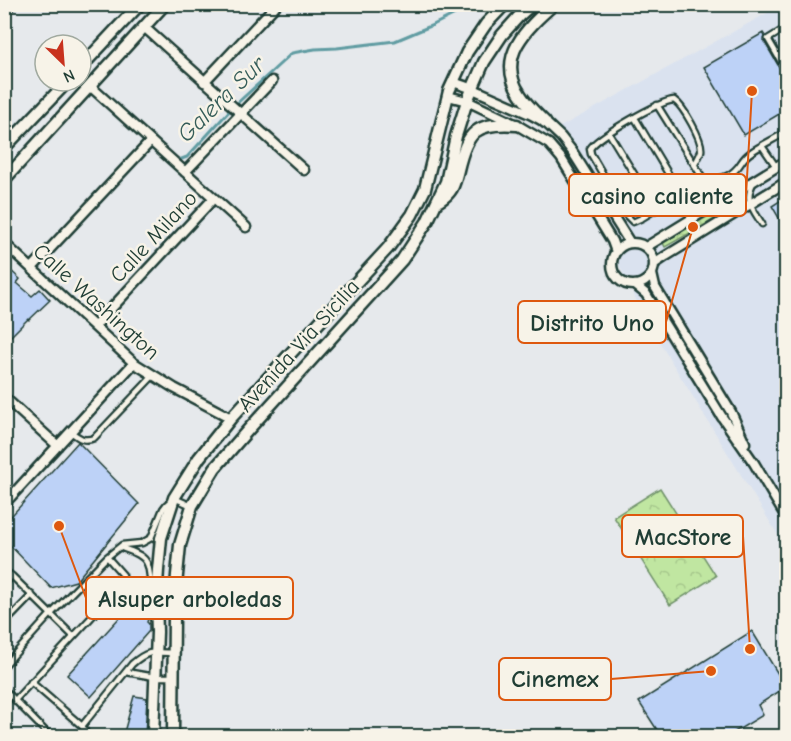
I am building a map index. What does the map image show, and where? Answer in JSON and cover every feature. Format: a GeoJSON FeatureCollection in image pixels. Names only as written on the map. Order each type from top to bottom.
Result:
{"type":"FeatureCollection","features":[{"type":"Feature","properties":{"kind":"street"},"geometry":{"type":"LineString","coordinates":[[4,11],[11,4]]}},
{"type":"Feature","properties":{"kind":"street"},"geometry":{"type":"LineString","coordinates":[[93,54],[140,4]]}},
{"type":"Feature","properties":{"kind":"street"},"geometry":{"type":"LineString","coordinates":[[204,82],[278,4]]}},
{"type":"Feature","properties":{"kind":"street","name":"Avenida Via Sicilia"},"geometry":{"type":"LineString","coordinates":[[153,736],[158,570],[161,538],[174,498],[199,458],[231,418],[388,248],[406,223],[425,189],[453,82],[467,52],[486,24],[505,4]]}},
{"type":"Feature","properties":{"kind":"street","name":"Avenida Via Sicilia"},"geometry":{"type":"LineString","coordinates":[[173,736],[174,614],[180,545],[192,506],[214,468],[402,260],[428,222],[446,182],[456,136],[467,101],[484,62],[502,35],[532,4]]}},
{"type":"Feature","properties":{"kind":"street"},"geometry":{"type":"LineString","coordinates":[[554,4],[523,35],[511,55],[509,71],[521,96],[572,151],[630,243]]}},
{"type":"Feature","properties":{"kind":"street"},"geometry":{"type":"LineString","coordinates":[[93,83],[165,5]]}},
{"type":"Feature","properties":{"kind":"street"},"geometry":{"type":"LineString","coordinates":[[144,27],[303,170]]}},
{"type":"Feature","properties":{"kind":"street","name":"Calle Milano"},"geometry":{"type":"LineString","coordinates":[[185,172],[272,81]]}},
{"type":"Feature","properties":{"kind":"street"},"geometry":{"type":"LineString","coordinates":[[453,82],[472,88],[545,122]]}},
{"type":"Feature","properties":{"kind":"street"},"geometry":{"type":"LineString","coordinates":[[93,89],[246,227]]}},
{"type":"Feature","properties":{"kind":"street"},"geometry":{"type":"LineString","coordinates":[[7,141],[56,93]]}},
{"type":"Feature","properties":{"kind":"street"},"geometry":{"type":"LineString","coordinates":[[4,180],[84,93]]}},
{"type":"Feature","properties":{"kind":"street"},"geometry":{"type":"LineString","coordinates":[[448,96],[467,101],[517,125],[549,144],[561,158],[612,241],[616,252]]}},
{"type":"Feature","properties":{"kind":"street"},"geometry":{"type":"LineString","coordinates":[[436,203],[447,196],[453,188],[469,137],[483,127],[500,124],[517,125]]}},
{"type":"Feature","properties":{"kind":"street"},"geometry":{"type":"LineString","coordinates":[[32,268],[151,141]]}},
{"type":"Feature","properties":{"kind":"street"},"geometry":{"type":"LineString","coordinates":[[646,247],[786,161]]}},
{"type":"Feature","properties":{"kind":"street"},"geometry":{"type":"LineString","coordinates":[[654,264],[786,182]]}},
{"type":"Feature","properties":{"kind":"street","name":"Calle Milano"},"geometry":{"type":"LineString","coordinates":[[95,326],[214,198]]}},
{"type":"Feature","properties":{"kind":"street","name":"Calle Washington"},"geometry":{"type":"LineString","coordinates":[[4,243],[134,363],[153,376],[231,418]]}},
{"type":"Feature","properties":{"kind":"street"},"geometry":{"type":"LineString","coordinates":[[754,463],[731,412],[655,287],[652,274],[654,258],[651,252],[641,244],[625,244],[616,252],[613,261],[615,273],[623,282],[635,285],[646,294],[786,517]]}},
{"type":"Feature","properties":{"kind":"street"},"geometry":{"type":"LineString","coordinates":[[635,285],[642,283],[652,274]]}},
{"type":"Feature","properties":{"kind":"street"},"geometry":{"type":"LineString","coordinates":[[4,504],[134,363]]}},
{"type":"Feature","properties":{"kind":"street"},"geometry":{"type":"LineString","coordinates":[[4,397],[58,446]]}},
{"type":"Feature","properties":{"kind":"lane"},"geometry":{"type":"LineString","coordinates":[[786,28],[768,39],[786,70]]}},
{"type":"Feature","properties":{"kind":"lane"},"geometry":{"type":"LineString","coordinates":[[694,164],[701,152],[701,144],[681,106],[674,100],[657,105],[634,118],[592,144],[590,148],[591,154],[627,216],[633,222],[704,180],[715,180],[729,175],[737,169],[743,159],[786,132]]}},
{"type":"Feature","properties":{"kind":"lane"},"geometry":{"type":"LineString","coordinates":[[657,105],[704,180]]}},
{"type":"Feature","properties":{"kind":"lane"},"geometry":{"type":"LineString","coordinates":[[634,118],[694,217]]}},
{"type":"Feature","properties":{"kind":"lane"},"geometry":{"type":"LineString","coordinates":[[609,133],[656,210]]}},
{"type":"Feature","properties":{"kind":"lane"},"geometry":{"type":"LineString","coordinates":[[762,146],[777,168]]}},
{"type":"Feature","properties":{"kind":"lane"},"geometry":{"type":"LineString","coordinates":[[754,181],[748,194],[750,204],[762,224]]}},
{"type":"Feature","properties":{"kind":"lane"},"geometry":{"type":"LineString","coordinates":[[71,432],[82,440],[88,441],[94,438],[153,376]]}},
{"type":"Feature","properties":{"kind":"lane"},"geometry":{"type":"LineString","coordinates":[[4,666],[107,557],[120,547],[142,543],[151,538],[163,509],[174,498],[192,506]]}},
{"type":"Feature","properties":{"kind":"lane"},"geometry":{"type":"LineString","coordinates":[[120,547],[142,556],[147,561],[150,585],[156,600]]}},
{"type":"Feature","properties":{"kind":"lane"},"geometry":{"type":"LineString","coordinates":[[16,699],[123,581],[123,575],[107,557]]}},
{"type":"Feature","properties":{"kind":"lane"},"geometry":{"type":"LineString","coordinates":[[4,570],[73,636]]}},
{"type":"Feature","properties":{"kind":"lane"},"geometry":{"type":"LineString","coordinates":[[4,584],[12,576]]}},
{"type":"Feature","properties":{"kind":"lane"},"geometry":{"type":"LineString","coordinates":[[4,624],[32,595]]}},
{"type":"Feature","properties":{"kind":"lane"},"geometry":{"type":"LineString","coordinates":[[82,726],[132,664],[143,655],[156,652],[174,653]]}},
{"type":"Feature","properties":{"kind":"lane"},"geometry":{"type":"LineString","coordinates":[[126,672],[155,677],[174,676]]}},
{"type":"Feature","properties":{"kind":"lane"},"geometry":{"type":"LineString","coordinates":[[32,681],[82,726],[88,736]]}},
{"type":"Feature","properties":{"kind":"lane"},"geometry":{"type":"LineString","coordinates":[[4,689],[50,736]]}},
{"type":"Feature","properties":{"kind":"shaded area"},"geometry":{"type":"Polygon","coordinates":[[[782,5],[786,5],[786,548],[647,322],[553,131],[782,5]]]}},
{"type":"Feature","properties":{"kind":"green space"},"geometry":{"type":"Polygon","coordinates":[[[739,199],[742,200],[740,205],[665,247],[664,241],[739,199]]]}},
{"type":"Feature","properties":{"kind":"green space"},"geometry":{"type":"Polygon","coordinates":[[[660,488],[716,576],[670,605],[614,517],[660,488]]]}},
{"type":"Feature","properties":{"kind":"building"},"geometry":{"type":"Polygon","coordinates":[[[763,33],[764,41],[782,72],[786,74],[786,110],[744,135],[704,67],[763,33]]]}},
{"type":"Feature","properties":{"kind":"building"},"geometry":{"type":"Polygon","coordinates":[[[786,197],[786,230],[772,206],[786,197]]]}},
{"type":"Feature","properties":{"kind":"building"},"geometry":{"type":"Polygon","coordinates":[[[9,269],[20,279],[17,283],[32,296],[40,289],[50,300],[4,343],[4,321],[10,315],[4,310],[4,273],[9,269]]]}},
{"type":"Feature","properties":{"kind":"building"},"geometry":{"type":"Polygon","coordinates":[[[78,442],[139,504],[76,581],[51,588],[4,539],[4,524],[78,442]]]}},
{"type":"Feature","properties":{"kind":"building"},"geometry":{"type":"Polygon","coordinates":[[[141,594],[149,602],[145,611],[149,616],[147,622],[149,631],[91,697],[67,675],[141,594]]]}},
{"type":"Feature","properties":{"kind":"building"},"geometry":{"type":"Polygon","coordinates":[[[752,631],[786,687],[758,705],[763,715],[728,736],[717,736],[714,732],[706,736],[661,736],[639,702],[752,631]]]}},
{"type":"Feature","properties":{"kind":"building"},"geometry":{"type":"Polygon","coordinates":[[[134,696],[147,698],[145,736],[123,736],[134,696]]]}},
{"type":"Feature","properties":{"kind":"waterway","name":"Galera Sur"},"geometry":{"type":"LineString","coordinates":[[175,158],[179,160],[187,157],[233,107],[292,53],[395,41],[475,4]]}},
{"type":"Feature","properties":{"kind":"place","name":"casino caliente"},"geometry":{"type":"Point","coordinates":[752,91]}},
{"type":"Feature","properties":{"kind":"place","name":"Distrito Uno"},"geometry":{"type":"Point","coordinates":[693,227]}},
{"type":"Feature","properties":{"kind":"place","name":"Alsuper arboledas"},"geometry":{"type":"Point","coordinates":[59,526]}},
{"type":"Feature","properties":{"kind":"place","name":"MacStore"},"geometry":{"type":"Point","coordinates":[750,649]}},
{"type":"Feature","properties":{"kind":"place","name":"Cinemex"},"geometry":{"type":"Point","coordinates":[711,671]}}]}
